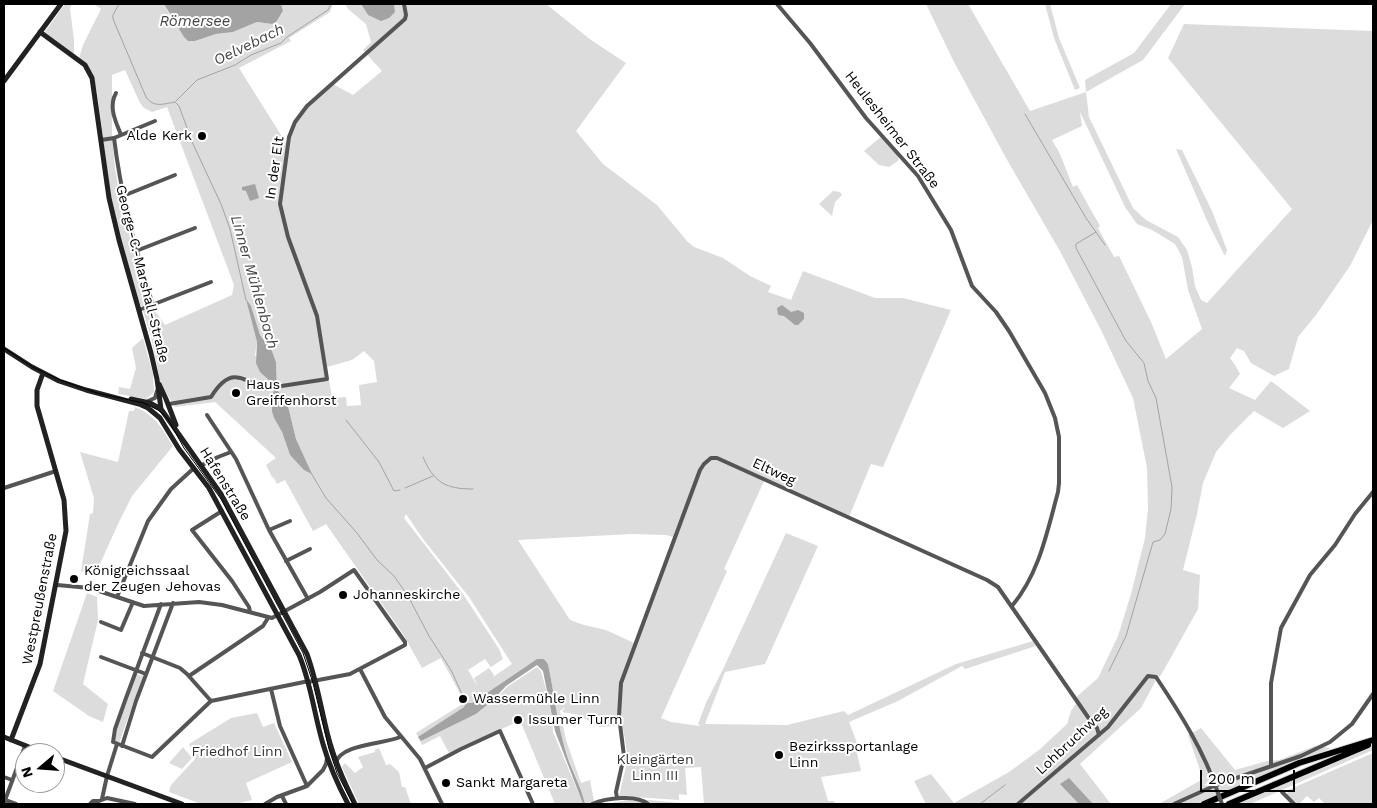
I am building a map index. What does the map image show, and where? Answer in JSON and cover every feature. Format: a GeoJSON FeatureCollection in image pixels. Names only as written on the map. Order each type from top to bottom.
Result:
{"type":"FeatureCollection","features":[{"type":"Feature","properties":{"kind":"highway"},"geometry":{"type":"LineString","coordinates":[[1204,804],[1299,764],[1373,741]]}},
{"type":"Feature","properties":{"kind":"highway"},"geometry":{"type":"LineString","coordinates":[[1229,804],[1373,741]]}},
{"type":"Feature","properties":{"kind":"main road"},"geometry":{"type":"LineString","coordinates":[[4,81],[60,4]]}},
{"type":"Feature","properties":{"kind":"main road","name":"George-C.-Marshall-Straße"},"geometry":{"type":"LineString","coordinates":[[40,32],[88,69],[94,88],[113,216],[157,379],[161,409],[166,426]]}},
{"type":"Feature","properties":{"kind":"main road","name":"Hafenstraße"},"geometry":{"type":"LineString","coordinates":[[4,349],[44,373],[86,390],[142,401],[161,409],[221,494],[307,654],[316,680],[336,763],[355,804]]}},
{"type":"Feature","properties":{"kind":"main road","name":"Westpreußenstraße"},"geometry":{"type":"LineString","coordinates":[[11,740],[40,664],[66,531],[64,500],[37,406],[37,390],[44,373]]}},
{"type":"Feature","properties":{"kind":"main road"},"geometry":{"type":"LineString","coordinates":[[160,396],[169,404],[181,437]]}},
{"type":"Feature","properties":{"kind":"main road","name":"Hafenstraße"},"geometry":{"type":"LineString","coordinates":[[120,398],[143,406],[155,413],[209,488],[222,511],[299,655],[308,682],[327,758],[348,804]]}},
{"type":"Feature","properties":{"kind":"main road"},"geometry":{"type":"LineString","coordinates":[[4,737],[18,743]]}},
{"type":"Feature","properties":{"kind":"main road"},"geometry":{"type":"LineString","coordinates":[[65,761],[173,803],[182,804]]}},
{"type":"Feature","properties":{"kind":"street","name":"In der Elt"},"geometry":{"type":"LineString","coordinates":[[169,404],[211,397],[218,386],[233,377],[247,378],[262,389],[327,378],[317,316],[282,216],[280,193],[287,145],[295,122],[307,106],[405,19],[404,4]]}},
{"type":"Feature","properties":{"kind":"street","name":"Heulesheimer Straße"},"geometry":{"type":"LineString","coordinates":[[778,4],[866,118],[918,176],[951,230],[972,286],[1004,322],[1050,406],[1059,437],[1058,492],[1042,551],[1026,586],[1012,606]]}},
{"type":"Feature","properties":{"kind":"street"},"geometry":{"type":"LineString","coordinates":[[116,94],[113,98],[113,115],[121,135]]}},
{"type":"Feature","properties":{"kind":"street"},"geometry":{"type":"LineString","coordinates":[[101,143],[155,121]]}},
{"type":"Feature","properties":{"kind":"street"},"geometry":{"type":"LineString","coordinates":[[114,138],[123,196],[136,251],[153,305]]}},
{"type":"Feature","properties":{"kind":"street"},"geometry":{"type":"LineString","coordinates":[[123,196],[175,175]]}},
{"type":"Feature","properties":{"kind":"street"},"geometry":{"type":"LineString","coordinates":[[136,251],[195,228]]}},
{"type":"Feature","properties":{"kind":"street"},"geometry":{"type":"LineString","coordinates":[[139,310],[211,282]]}},
{"type":"Feature","properties":{"kind":"street"},"geometry":{"type":"LineString","coordinates":[[142,401],[150,401],[160,396]]}},
{"type":"Feature","properties":{"kind":"street"},"geometry":{"type":"LineString","coordinates":[[207,415],[240,467],[269,530],[308,599]]}},
{"type":"Feature","properties":{"kind":"street"},"geometry":{"type":"LineString","coordinates":[[202,465],[231,452]]}},
{"type":"Feature","properties":{"kind":"street","name":"Eltweg"},"geometry":{"type":"LineString","coordinates":[[617,798],[616,792],[624,756],[619,716],[623,678],[700,470],[711,458],[717,458],[987,580],[998,587],[1085,713],[1098,728]]}},
{"type":"Feature","properties":{"kind":"street"},"geometry":{"type":"LineString","coordinates":[[117,597],[148,521],[171,489],[194,468]]}},
{"type":"Feature","properties":{"kind":"street"},"geometry":{"type":"LineString","coordinates":[[4,488],[56,472]]}},
{"type":"Feature","properties":{"kind":"street"},"geometry":{"type":"LineString","coordinates":[[1271,766],[1271,683],[1281,628],[1310,575],[1335,545],[1355,514],[1373,492]]}},
{"type":"Feature","properties":{"kind":"street"},"geometry":{"type":"LineString","coordinates":[[222,511],[192,530],[232,582],[249,607],[250,612]]}},
{"type":"Feature","properties":{"kind":"street"},"geometry":{"type":"LineString","coordinates":[[269,530],[290,521]]}},
{"type":"Feature","properties":{"kind":"street"},"geometry":{"type":"LineString","coordinates":[[286,561],[310,549]]}},
{"type":"Feature","properties":{"kind":"street"},"geometry":{"type":"LineString","coordinates":[[57,584],[90,588],[144,606],[161,604],[173,603],[199,602],[222,605],[268,618],[278,615],[308,599],[354,570],[405,645],[348,674],[211,700],[152,757],[117,744],[112,740],[161,604]]}},
{"type":"Feature","properties":{"kind":"street"},"geometry":{"type":"LineString","coordinates":[[101,622],[121,630],[132,602]]}},
{"type":"Feature","properties":{"kind":"street"},"geometry":{"type":"LineString","coordinates":[[122,746],[152,657],[173,603]]}},
{"type":"Feature","properties":{"kind":"street"},"geometry":{"type":"LineString","coordinates":[[189,676],[263,626],[268,618]]}},
{"type":"Feature","properties":{"kind":"street"},"geometry":{"type":"LineString","coordinates":[[142,653],[180,668],[211,700]]}},
{"type":"Feature","properties":{"kind":"street"},"geometry":{"type":"LineString","coordinates":[[101,657],[146,674]]}},
{"type":"Feature","properties":{"kind":"street"},"geometry":{"type":"LineString","coordinates":[[360,669],[385,716],[425,768],[442,804]]}},
{"type":"Feature","properties":{"kind":"street","name":"Lohbruchweg"},"geometry":{"type":"LineString","coordinates":[[1018,804],[1108,727],[1148,676],[1156,677],[1191,733],[1216,785]]}},
{"type":"Feature","properties":{"kind":"street"},"geometry":{"type":"LineString","coordinates":[[270,689],[280,726],[307,786]]}},
{"type":"Feature","properties":{"kind":"street"},"geometry":{"type":"LineString","coordinates":[[1174,804],[1216,785],[1301,756],[1330,742],[1352,724],[1373,694]]}},
{"type":"Feature","properties":{"kind":"street"},"geometry":{"type":"LineString","coordinates":[[1099,735],[1098,728],[1108,727]]}},
{"type":"Feature","properties":{"kind":"street"},"geometry":{"type":"LineString","coordinates":[[425,768],[461,749],[500,732],[533,804]]}},
{"type":"Feature","properties":{"kind":"street"},"geometry":{"type":"LineString","coordinates":[[336,763],[337,758],[344,752],[359,746],[400,736]]}},
{"type":"Feature","properties":{"kind":"street"},"geometry":{"type":"LineString","coordinates":[[102,799],[117,744]]}},
{"type":"Feature","properties":{"kind":"street"},"geometry":{"type":"LineString","coordinates":[[332,750],[344,752]]}},
{"type":"Feature","properties":{"kind":"street"},"geometry":{"type":"LineString","coordinates":[[266,804],[270,800],[307,786],[323,770],[327,758]]}},
{"type":"Feature","properties":{"kind":"street"},"geometry":{"type":"LineString","coordinates":[[323,770],[333,774]]}},
{"type":"Feature","properties":{"kind":"street"},"geometry":{"type":"LineString","coordinates":[[15,772],[4,801],[16,804]]}},
{"type":"Feature","properties":{"kind":"street"},"geometry":{"type":"LineString","coordinates":[[4,777],[12,780]]}},
{"type":"Feature","properties":{"kind":"street"},"geometry":{"type":"LineString","coordinates":[[1216,785],[1222,804]]}},
{"type":"Feature","properties":{"kind":"street"},"geometry":{"type":"LineString","coordinates":[[1282,792],[1294,804]]}},
{"type":"Feature","properties":{"kind":"street"},"geometry":{"type":"LineString","coordinates":[[282,796],[286,804]]}},
{"type":"Feature","properties":{"kind":"street"},"geometry":{"type":"LineString","coordinates":[[106,804],[107,798]]}},
{"type":"Feature","properties":{"kind":"street"},"geometry":{"type":"LineString","coordinates":[[90,804],[93,801],[107,798],[135,804]]}},
{"type":"Feature","properties":{"kind":"street"},"geometry":{"type":"LineString","coordinates":[[592,804],[617,798],[643,799],[648,804]]}},
{"type":"Feature","properties":{"kind":"green space"},"geometry":{"type":"Polygon","coordinates":[[[65,4],[72,4],[70,8],[74,54],[44,33],[65,4]]]}},
{"type":"Feature","properties":{"kind":"green space","name":"Kleingärten Linn III"},"geometry":{"type":"Polygon","coordinates":[[[94,4],[164,4],[176,26],[195,41],[216,34],[233,32],[257,22],[272,24],[283,12],[281,4],[333,4],[330,12],[289,38],[291,41],[239,68],[286,143],[298,116],[333,84],[353,95],[382,71],[363,50],[371,42],[366,24],[348,9],[345,4],[361,4],[368,15],[395,12],[394,4],[546,4],[591,40],[626,63],[576,131],[603,164],[657,205],[694,247],[723,258],[750,276],[771,286],[768,292],[791,300],[803,271],[875,298],[903,298],[951,310],[883,467],[871,464],[849,517],[765,479],[724,569],[727,571],[661,718],[671,722],[700,726],[698,724],[706,703],[786,533],[818,546],[765,664],[725,672],[705,724],[787,725],[844,711],[848,715],[956,664],[1033,641],[1036,646],[965,669],[962,666],[898,701],[849,722],[857,743],[855,744],[861,771],[821,777],[828,801],[834,801],[835,804],[704,804],[701,767],[685,768],[687,795],[679,794],[679,800],[619,796],[628,758],[621,716],[623,680],[698,472],[673,537],[631,534],[518,540],[570,620],[606,630],[634,643],[621,680],[618,726],[599,727],[579,715],[562,712],[565,707],[560,711],[566,740],[581,783],[590,780],[594,801],[585,804],[567,756],[548,664],[544,659],[537,659],[472,703],[466,704],[419,737],[421,741],[476,714],[494,701],[507,687],[537,667],[541,671],[547,693],[553,732],[583,804],[555,804],[519,718],[516,720],[517,722],[449,753],[440,736],[422,745],[416,733],[464,703],[470,697],[464,701],[441,658],[422,668],[403,634],[326,524],[313,531],[285,480],[277,484],[272,477],[266,465],[276,458],[215,402],[175,407],[161,385],[151,337],[143,311],[147,306],[140,305],[111,198],[97,92],[92,74],[79,58],[83,45],[101,9],[94,4]],[[125,70],[112,75],[112,136],[120,197],[149,303],[165,325],[232,295],[234,285],[167,107],[152,112],[144,108],[125,70]],[[247,301],[257,342],[255,355],[266,378],[273,383],[272,412],[274,418],[282,432],[290,455],[311,473],[296,439],[287,402],[277,390],[276,362],[272,351],[260,335],[251,306],[247,301]],[[364,351],[352,360],[327,367],[332,398],[346,397],[347,406],[361,405],[359,385],[377,382],[374,361],[364,351]],[[406,514],[404,518],[463,594],[499,649],[503,659],[491,667],[485,659],[468,670],[478,687],[474,678],[489,668],[494,675],[493,677],[512,664],[469,597],[423,539],[406,514]]]}},
{"type":"Feature","properties":{"kind":"green space"},"geometry":{"type":"Polygon","coordinates":[[[926,4],[968,4],[1030,111],[1086,92],[1089,117],[1133,208],[1146,220],[1178,237],[1187,250],[1195,286],[1201,300],[1207,303],[1292,209],[1168,58],[1184,24],[1373,31],[1373,220],[1350,266],[1316,315],[1298,337],[1289,369],[1274,376],[1251,363],[1244,351],[1237,348],[1230,358],[1240,374],[1229,388],[1255,400],[1271,381],[1310,411],[1283,428],[1254,411],[1216,452],[1203,483],[1183,570],[1200,575],[1198,609],[1141,708],[1080,764],[1111,804],[926,804],[914,781],[931,774],[954,803],[1009,772],[1039,750],[1067,724],[1071,711],[1076,704],[1074,699],[1098,678],[1118,636],[1145,538],[1148,508],[1147,468],[1133,398],[1102,332],[1061,253],[1006,158],[954,62],[926,4]],[[1080,112],[1082,126],[1052,140],[1060,154],[1073,187],[1077,185],[1100,226],[1098,228],[1114,257],[1119,256],[1151,322],[1166,359],[1202,329],[1188,290],[1182,257],[1175,244],[1152,230],[1137,224],[1125,207],[1080,112]]]}},
{"type":"Feature","properties":{"kind":"green space"},"geometry":{"type":"Polygon","coordinates":[[[1045,4],[1050,4],[1059,38],[1080,88],[1075,90],[1054,38],[1045,4]]]}},
{"type":"Feature","properties":{"kind":"green space"},"geometry":{"type":"Polygon","coordinates":[[[1171,4],[1185,4],[1143,60],[1086,92],[1085,80],[1134,53],[1171,4]]]}},
{"type":"Feature","properties":{"kind":"green space"},"geometry":{"type":"Polygon","coordinates":[[[882,136],[899,156],[898,161],[889,167],[879,165],[864,151],[882,136]]]}},
{"type":"Feature","properties":{"kind":"green space"},"geometry":{"type":"Polygon","coordinates":[[[1176,149],[1182,150],[1212,211],[1227,250],[1225,256],[1209,225],[1176,149]]]}},
{"type":"Feature","properties":{"kind":"green space"},"geometry":{"type":"Polygon","coordinates":[[[833,191],[840,192],[842,195],[835,202],[832,216],[819,204],[833,191]]]}},
{"type":"Feature","properties":{"kind":"green space"},"geometry":{"type":"Polygon","coordinates":[[[143,338],[153,374],[154,392],[146,399],[118,394],[119,387],[130,389],[136,368],[132,348],[143,338]]]}},
{"type":"Feature","properties":{"kind":"green space"},"geometry":{"type":"Polygon","coordinates":[[[135,407],[153,418],[173,446],[132,496],[95,575],[81,571],[90,514],[93,513],[94,498],[80,452],[118,462],[129,411],[134,411],[135,407]]]}},
{"type":"Feature","properties":{"kind":"green space"},"geometry":{"type":"Polygon","coordinates":[[[87,593],[97,597],[98,620],[83,684],[108,704],[103,722],[89,716],[53,691],[87,593]]]}},
{"type":"Feature","properties":{"kind":"green space"},"geometry":{"type":"Polygon","coordinates":[[[136,674],[143,676],[119,743],[114,741],[114,738],[136,674]]]}},
{"type":"Feature","properties":{"kind":"green space","name":"Friedhof Linn"},"geometry":{"type":"Polygon","coordinates":[[[257,713],[263,727],[274,723],[292,762],[246,783],[252,800],[235,804],[201,804],[169,792],[171,785],[195,759],[189,744],[231,718],[257,713]]]}},
{"type":"Feature","properties":{"kind":"green space"},"geometry":{"type":"Polygon","coordinates":[[[1201,728],[1235,770],[1267,761],[1279,760],[1315,746],[1331,748],[1199,804],[1159,804],[1203,779],[1188,735],[1201,728]]]}},
{"type":"Feature","properties":{"kind":"green space"},"geometry":{"type":"Polygon","coordinates":[[[1373,744],[1373,750],[1250,804],[1235,804],[1373,744]]]}},
{"type":"Feature","properties":{"kind":"green space"},"geometry":{"type":"Polygon","coordinates":[[[183,747],[192,758],[182,769],[169,763],[183,747]]]}},
{"type":"Feature","properties":{"kind":"green space"},"geometry":{"type":"Polygon","coordinates":[[[379,748],[386,765],[390,764],[399,772],[402,787],[405,787],[411,804],[359,804],[342,767],[345,763],[355,773],[363,767],[358,757],[375,752],[379,748]]]}},
{"type":"Feature","properties":{"kind":"green space"},"geometry":{"type":"Polygon","coordinates":[[[1373,753],[1373,804],[1325,804],[1319,798],[1314,802],[1307,796],[1299,804],[1295,804],[1287,795],[1288,790],[1373,753]]]}},
{"type":"Feature","properties":{"kind":"green space"},"geometry":{"type":"Polygon","coordinates":[[[627,800],[649,800],[690,804],[606,804],[627,800]]]}},
{"type":"Feature","properties":{"kind":"water","name":"Römersee"},"geometry":{"type":"Polygon","coordinates":[[[164,4],[281,4],[283,11],[276,22],[272,24],[257,22],[233,32],[188,41],[164,4]]]}},
{"type":"Feature","properties":{"kind":"water"},"geometry":{"type":"Polygon","coordinates":[[[361,4],[394,4],[395,12],[389,18],[381,21],[368,15],[361,4]]]}},
{"type":"Feature","properties":{"kind":"water"},"geometry":{"type":"Polygon","coordinates":[[[255,184],[259,198],[250,201],[242,187],[255,184]]]}},
{"type":"Feature","properties":{"kind":"water","name":"Linner Mühlenbach"},"geometry":{"type":"Polygon","coordinates":[[[246,299],[251,306],[260,335],[272,351],[276,362],[277,390],[287,402],[296,439],[312,474],[304,470],[290,455],[282,432],[274,418],[272,412],[273,384],[260,372],[256,363],[257,342],[246,299]]]}},
{"type":"Feature","properties":{"kind":"water"},"geometry":{"type":"Polygon","coordinates":[[[782,305],[791,312],[798,310],[804,313],[804,319],[798,325],[795,325],[784,316],[778,315],[777,308],[782,305]]]}},
{"type":"Feature","properties":{"kind":"water"},"geometry":{"type":"Polygon","coordinates":[[[537,659],[544,659],[548,664],[562,739],[585,804],[583,804],[555,731],[543,671],[537,665],[506,686],[476,714],[421,741],[418,737],[464,707],[466,703],[472,703],[537,659]]]}},
{"type":"Feature","properties":{"kind":"water"},"geometry":{"type":"Polygon","coordinates":[[[1069,778],[1093,804],[1079,804],[1060,784],[1069,778]]]}},
{"type":"Feature","properties":{"kind":"waterway","name":"Linner Mühlenbach"},"geometry":{"type":"LineString","coordinates":[[119,4],[113,19],[146,97],[152,103],[175,102],[179,106],[193,144],[221,204],[230,229],[246,300]]}},
{"type":"Feature","properties":{"kind":"waterway","name":"Oelvebach"},"geometry":{"type":"LineString","coordinates":[[176,101],[197,80],[235,65],[251,55],[281,43],[328,10],[331,4]]}},
{"type":"Feature","properties":{"kind":"waterway"},"geometry":{"type":"LineString","coordinates":[[1025,114],[1086,218],[1105,245]]}},
{"type":"Feature","properties":{"kind":"waterway"},"geometry":{"type":"LineString","coordinates":[[1096,232],[1076,244],[1076,248],[1126,341],[1144,363],[1148,381],[1156,398],[1172,487],[1171,509],[1165,534],[1160,540],[1153,542],[1126,636],[1109,671]]}},
{"type":"Feature","properties":{"kind":"waterway"},"geometry":{"type":"LineString","coordinates":[[346,420],[379,462],[394,491],[400,490]]}},
{"type":"Feature","properties":{"kind":"waterway"},"geometry":{"type":"LineString","coordinates":[[423,457],[432,473],[442,483],[455,488],[473,489]]}},
{"type":"Feature","properties":{"kind":"waterway","name":"Linner Mühlenbach"},"geometry":{"type":"LineString","coordinates":[[311,473],[326,498],[357,533],[377,560],[394,576],[408,596],[429,636],[451,670],[466,703]]}},
{"type":"Feature","properties":{"kind":"waterway"},"geometry":{"type":"LineString","coordinates":[[405,488],[433,476]]}},
{"type":"Feature","properties":{"kind":"waterway"},"geometry":{"type":"LineString","coordinates":[[980,804],[1005,785]]}},
{"type":"Feature","properties":{"kind":"tram line"},"geometry":{"type":"LineString","coordinates":[[4,348],[33,367],[60,380],[97,393],[144,403],[158,410],[168,419],[184,448],[221,499],[303,653],[313,683],[329,749],[337,773],[353,804]]}},
{"type":"Feature","properties":{"kind":"place","name":"Alde Kerk"},"geometry":{"type":"Point","coordinates":[202,136]}},
{"type":"Feature","properties":{"kind":"place","name":"Haus Greiffenhorst"},"geometry":{"type":"Point","coordinates":[236,393]}},
{"type":"Feature","properties":{"kind":"place","name":"Königreichssaal der Zeugen Jehovas"},"geometry":{"type":"Point","coordinates":[74,579]}},
{"type":"Feature","properties":{"kind":"place","name":"Johanneskirche"},"geometry":{"type":"Point","coordinates":[343,595]}},
{"type":"Feature","properties":{"kind":"place","name":"Wassermühle Linn"},"geometry":{"type":"Point","coordinates":[463,699]}},
{"type":"Feature","properties":{"kind":"place","name":"Issumer Turm"},"geometry":{"type":"Point","coordinates":[518,720]}},
{"type":"Feature","properties":{"kind":"place","name":"Bezirkssportanlage Linn"},"geometry":{"type":"Point","coordinates":[779,755]}},
{"type":"Feature","properties":{"kind":"place","name":"Sankt Margareta"},"geometry":{"type":"Point","coordinates":[446,783]}}]}
